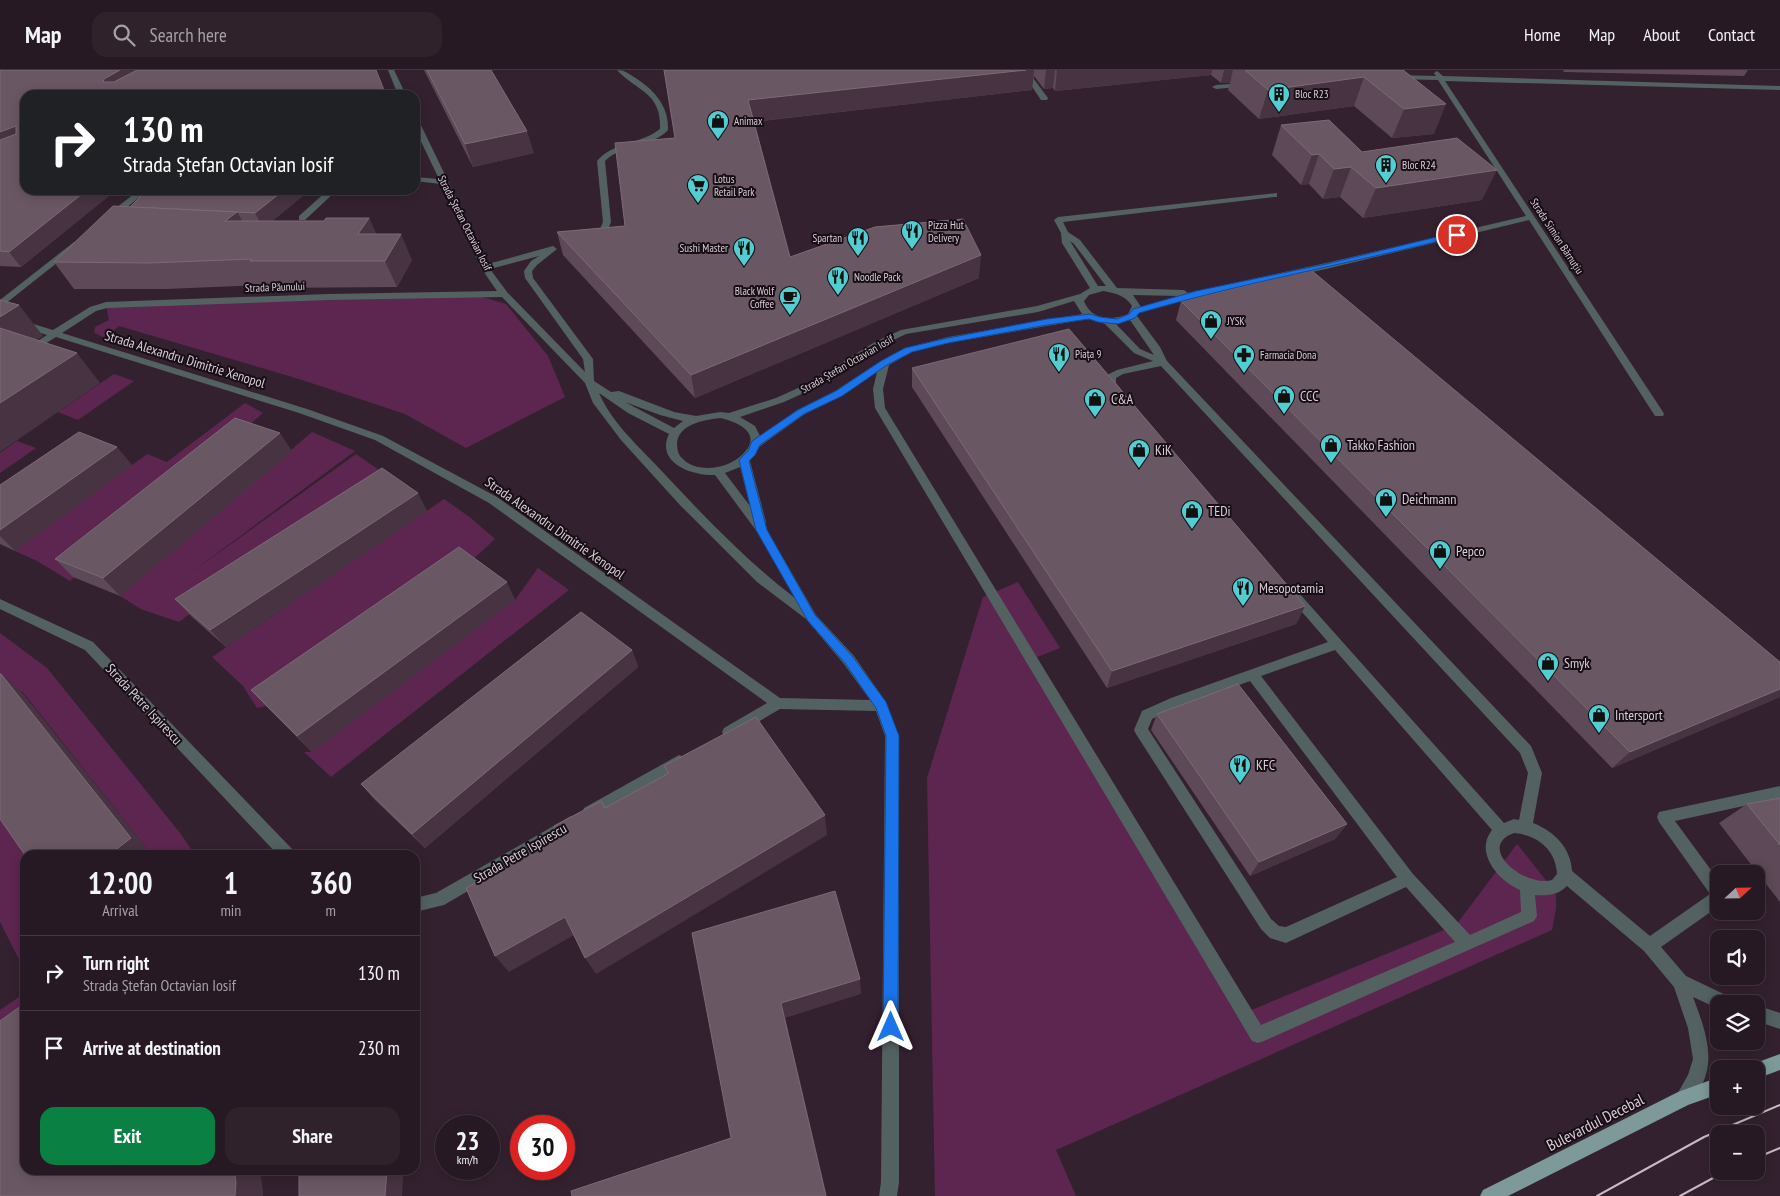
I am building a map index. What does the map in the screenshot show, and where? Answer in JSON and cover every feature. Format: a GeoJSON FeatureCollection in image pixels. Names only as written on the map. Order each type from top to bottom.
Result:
{"type":"FeatureCollection","features":[{"type":"Feature","properties":{"kind":"main road"},"geometry":{"type":"LineString","coordinates":[[1765,1068],[1780,1062]]}},
{"type":"Feature","properties":{"kind":"main road","name":"Bulevardul Decebal"},"geometry":{"type":"LineString","coordinates":[[1489,1196],[1684,1098],[1710,1088]]}},
{"type":"Feature","properties":{"kind":"street"},"geometry":{"type":"LineString","coordinates":[[391,70],[400,90]]}},
{"type":"Feature","properties":{"kind":"street"},"geometry":{"type":"LineString","coordinates":[[586,239],[604,230],[607,222],[600,161],[610,152],[652,140],[664,130],[665,125],[656,97],[650,90],[620,70]]}},
{"type":"Feature","properties":{"kind":"street"},"geometry":{"type":"LineString","coordinates":[[1024,70],[1044,98]]}},
{"type":"Feature","properties":{"kind":"street"},"geometry":{"type":"LineString","coordinates":[[1384,76],[1438,74],[1780,88]]}},
{"type":"Feature","properties":{"kind":"street","name":"Strada Simion Bărnuțiu"},"geometry":{"type":"LineString","coordinates":[[1438,74],[1659,414]]}},
{"type":"Feature","properties":{"kind":"street"},"geometry":{"type":"LineString","coordinates":[[1216,88],[1256,84]]}},
{"type":"Feature","properties":{"kind":"street","name":"Strada Ștefan Octavian Iosif"},"geometry":{"type":"LineString","coordinates":[[420,132],[485,268],[504,294],[590,382],[632,411],[675,433],[695,419],[707,416],[732,416],[780,400],[813,385],[878,344],[904,332],[948,322],[1038,309],[1082,296],[1095,289],[1196,294]]}},
{"type":"Feature","properties":{"kind":"street"},"geometry":{"type":"LineString","coordinates":[[420,180],[444,182]]}},
{"type":"Feature","properties":{"kind":"street"},"geometry":{"type":"LineString","coordinates":[[106,220],[138,195]]}},
{"type":"Feature","properties":{"kind":"street"},"geometry":{"type":"LineString","coordinates":[[302,218],[327,195]]}},
{"type":"Feature","properties":{"kind":"street"},"geometry":{"type":"LineString","coordinates":[[1274,195],[1058,220],[1066,233],[1077,242],[1117,290],[1134,300],[1137,306],[1134,314],[1163,362],[1526,750],[1535,773],[1525,827]]}},
{"type":"Feature","properties":{"kind":"street","name":"Strada Ștefan Octavian Iosif"},"geometry":{"type":"LineString","coordinates":[[762,530],[744,460],[752,452],[756,444],[801,412],[839,394],[884,363],[908,350],[948,340],[1090,316],[1108,321],[1118,321],[1196,294],[1300,276],[1532,217]]}},
{"type":"Feature","properties":{"kind":"street"},"geometry":{"type":"LineString","coordinates":[[1066,233],[1066,244],[1095,289]]}},
{"type":"Feature","properties":{"kind":"street"},"geometry":{"type":"LineString","coordinates":[[0,304],[83,238]]}},
{"type":"Feature","properties":{"kind":"street"},"geometry":{"type":"LineString","coordinates":[[485,268],[557,247],[534,263],[528,271],[529,278],[588,359],[590,382]]}},
{"type":"Feature","properties":{"kind":"street","name":"Strada Păunului"},"geometry":{"type":"LineString","coordinates":[[55,334],[92,309],[106,305],[328,297],[504,294]]}},
{"type":"Feature","properties":{"kind":"street"},"geometry":{"type":"LineString","coordinates":[[1082,296],[1079,301],[1080,307],[1090,316]]}},
{"type":"Feature","properties":{"kind":"street","name":"Strada Alexandru Dimitrie Xenopol"},"geometry":{"type":"LineString","coordinates":[[0,317],[295,408],[378,438],[493,500],[778,703]]}},
{"type":"Feature","properties":{"kind":"street"},"geometry":{"type":"LineString","coordinates":[[1108,321],[1138,351],[1163,362]]}},
{"type":"Feature","properties":{"kind":"street"},"geometry":{"type":"LineString","coordinates":[[0,369],[55,334]]}},
{"type":"Feature","properties":{"kind":"street"},"geometry":{"type":"LineString","coordinates":[[1130,406],[1111,384],[1111,376],[1120,372],[1163,362]]}},
{"type":"Feature","properties":{"kind":"street"},"geometry":{"type":"LineString","coordinates":[[884,363],[878,389],[880,408],[1258,1035],[1529,916],[1527,887]]}},
{"type":"Feature","properties":{"kind":"street","name":"Strada Ștefan Octavian Iosif"},"geometry":{"type":"LineString","coordinates":[[590,382],[662,413],[677,418],[695,419]]}},
{"type":"Feature","properties":{"kind":"street","name":"Strada Ștefan Octavian Iosif"},"geometry":{"type":"LineString","coordinates":[[590,382],[598,403],[625,438],[683,501],[761,579],[812,618],[849,660],[881,706],[892,736],[892,1191]]}},
{"type":"Feature","properties":{"kind":"street"},"geometry":{"type":"LineString","coordinates":[[732,416],[743,420],[751,427],[756,435],[756,444]]}},
{"type":"Feature","properties":{"kind":"street"},"geometry":{"type":"LineString","coordinates":[[675,433],[672,443],[673,452],[678,461],[696,469],[717,470],[732,467],[744,460]]}},
{"type":"Feature","properties":{"kind":"street","name":"Strada Ștefan Octavian Iosif"},"geometry":{"type":"LineString","coordinates":[[717,470],[762,530],[812,618]]}},
{"type":"Feature","properties":{"kind":"street"},"geometry":{"type":"LineString","coordinates":[[1284,584],[1501,830]]}},
{"type":"Feature","properties":{"kind":"street","name":"Strada Petre Ispirescu"},"geometry":{"type":"LineString","coordinates":[[0,604],[89,646],[283,850]]}},
{"type":"Feature","properties":{"kind":"street"},"geometry":{"type":"LineString","coordinates":[[1336,644],[1176,702],[1147,715],[1141,730],[1266,924],[1275,933],[1286,935],[1408,878]]}},
{"type":"Feature","properties":{"kind":"street"},"geometry":{"type":"LineString","coordinates":[[1252,675],[1408,878],[1468,944]]}},
{"type":"Feature","properties":{"kind":"street"},"geometry":{"type":"LineString","coordinates":[[719,738],[778,703],[881,706]]}},
{"type":"Feature","properties":{"kind":"street","name":"Strada Petre Ispirescu"},"geometry":{"type":"LineString","coordinates":[[420,904],[439,900],[694,752]]}},
{"type":"Feature","properties":{"kind":"street"},"geometry":{"type":"LineString","coordinates":[[1710,883],[1664,817],[1780,792]]}},
{"type":"Feature","properties":{"kind":"street"},"geometry":{"type":"LineString","coordinates":[[1514,826],[1525,827],[1547,838],[1556,846],[1564,862],[1565,875],[1560,884],[1551,889],[1540,890],[1527,887],[1503,871],[1496,861],[1492,850],[1493,840],[1501,830],[1514,826]]}},
{"type":"Feature","properties":{"kind":"street"},"geometry":{"type":"LineString","coordinates":[[1565,875],[1650,946],[1680,982],[1696,1028],[1701,1059],[1696,1078],[1684,1098]]}},
{"type":"Feature","properties":{"kind":"street"},"geometry":{"type":"LineString","coordinates":[[1650,946],[1710,903]]}},
{"type":"Feature","properties":{"kind":"street"},"geometry":{"type":"LineString","coordinates":[[1680,982],[1710,996]]}},
{"type":"Feature","properties":{"kind":"street"},"geometry":{"type":"LineString","coordinates":[[1765,1017],[1780,1021]]}},
{"type":"Feature","properties":{"kind":"shaded area"},"geometry":{"type":"Polygon","coordinates":[[[476,295],[506,304],[548,356],[565,397],[466,448],[405,414],[299,379],[119,326],[105,338],[94,333],[95,327],[109,320],[106,305],[476,295]]]}},
{"type":"Feature","properties":{"kind":"shaded area"},"geometry":{"type":"Polygon","coordinates":[[[114,374],[134,381],[78,420],[58,412],[114,374]]]}},
{"type":"Feature","properties":{"kind":"shaded area"},"geometry":{"type":"Polygon","coordinates":[[[245,403],[263,413],[70,581],[37,561],[15,551],[147,454],[167,462],[245,403]]]}},
{"type":"Feature","properties":{"kind":"shaded area"},"geometry":{"type":"Polygon","coordinates":[[[312,432],[355,451],[185,577],[356,454],[382,472],[179,622],[141,609],[120,596],[312,432]]]}},
{"type":"Feature","properties":{"kind":"shaded area"},"geometry":{"type":"Polygon","coordinates":[[[17,441],[36,448],[0,473],[0,453],[17,441]]]}},
{"type":"Feature","properties":{"kind":"shaded area"},"geometry":{"type":"Polygon","coordinates":[[[444,499],[471,518],[495,539],[468,564],[266,706],[257,708],[243,686],[212,657],[444,499]]]}},
{"type":"Feature","properties":{"kind":"shaded area"},"geometry":{"type":"Polygon","coordinates":[[[538,568],[569,590],[331,777],[304,752],[312,752],[515,600],[538,568]]]}},
{"type":"Feature","properties":{"kind":"shaded area"},"geometry":{"type":"Polygon","coordinates":[[[1018,582],[1060,648],[1027,661],[1237,1016],[1456,925],[1517,844],[1556,893],[1556,908],[1552,930],[1056,1150],[1076,1196],[935,1196],[927,778],[983,597],[1018,582]]]}},
{"type":"Feature","properties":{"kind":"shaded area"},"geometry":{"type":"Polygon","coordinates":[[[0,633],[47,668],[192,850],[148,850],[22,691],[0,703],[0,633]]]}},
{"type":"Feature","properties":{"kind":"shaded area"},"geometry":{"type":"Polygon","coordinates":[[[0,805],[32,850],[20,850],[20,961],[0,922],[0,805]]]}},
{"type":"Feature","properties":{"kind":"shaded area"},"geometry":{"type":"Polygon","coordinates":[[[20,996],[20,1027],[0,1041],[0,1010],[20,996]]]}},
{"type":"Feature","properties":{"kind":"building"},"geometry":{"type":"Polygon","coordinates":[[[0,70],[120,70],[104,79],[103,82],[114,82],[137,70],[376,70],[384,90],[20,90],[20,195],[81,195],[9,252],[0,251],[0,140],[16,134],[16,126],[0,132],[0,70]]]}},
{"type":"Feature","properties":{"kind":"building"},"geometry":{"type":"Polygon","coordinates":[[[427,70],[491,70],[527,131],[465,144],[427,70]]]}},
{"type":"Feature","properties":{"kind":"building","name":"Lotus Retail Park"},"geometry":{"type":"Polygon","coordinates":[[[664,70],[1026,70],[748,100],[790,257],[875,227],[963,219],[981,255],[691,375],[557,232],[625,226],[615,143],[675,138],[664,70]]]}},
{"type":"Feature","properties":{"kind":"building"},"geometry":{"type":"Polygon","coordinates":[[[1245,70],[1403,70],[1446,104],[1404,109],[1364,77],[1268,90],[1245,70]]]}},
{"type":"Feature","properties":{"kind":"building"},"geometry":{"type":"Polygon","coordinates":[[[1329,120],[1362,152],[1457,138],[1497,170],[1376,188],[1351,167],[1334,169],[1319,154],[1312,155],[1281,125],[1329,120]]]}},
{"type":"Feature","properties":{"kind":"building"},"geometry":{"type":"Polygon","coordinates":[[[142,195],[278,195],[255,213],[130,207],[142,195]]]}},
{"type":"Feature","properties":{"kind":"building"},"geometry":{"type":"Polygon","coordinates":[[[113,206],[237,212],[225,221],[324,221],[326,218],[369,218],[358,234],[401,234],[385,261],[250,261],[252,259],[149,263],[54,262],[113,206]]]}},
{"type":"Feature","properties":{"kind":"building"},"geometry":{"type":"Polygon","coordinates":[[[1311,270],[1780,662],[1780,689],[1630,752],[1181,301],[1311,270]]]}},
{"type":"Feature","properties":{"kind":"building"},"geometry":{"type":"Polygon","coordinates":[[[0,300],[19,305],[0,317],[0,300]]]}},
{"type":"Feature","properties":{"kind":"building"},"geometry":{"type":"Polygon","coordinates":[[[0,328],[77,353],[0,403],[0,328]]]}},
{"type":"Feature","properties":{"kind":"building"},"geometry":{"type":"Polygon","coordinates":[[[1069,329],[1305,606],[1112,671],[912,368],[1069,329]]]}},
{"type":"Feature","properties":{"kind":"building"},"geometry":{"type":"Polygon","coordinates":[[[235,418],[280,433],[103,578],[55,559],[235,418]]]}},
{"type":"Feature","properties":{"kind":"building"},"geometry":{"type":"Polygon","coordinates":[[[79,432],[117,447],[0,530],[0,485],[79,432]]]}},
{"type":"Feature","properties":{"kind":"building"},"geometry":{"type":"Polygon","coordinates":[[[382,468],[418,493],[210,630],[175,599],[382,468]]]}},
{"type":"Feature","properties":{"kind":"building"},"geometry":{"type":"Polygon","coordinates":[[[459,547],[507,582],[297,736],[251,690],[459,547]]]}},
{"type":"Feature","properties":{"kind":"building"},"geometry":{"type":"Polygon","coordinates":[[[581,612],[632,650],[412,834],[361,784],[581,612]]]}},
{"type":"Feature","properties":{"kind":"building"},"geometry":{"type":"Polygon","coordinates":[[[1,674],[131,838],[115,850],[22,850],[0,819],[1,674]]]}},
{"type":"Feature","properties":{"kind":"building","name":"KFC"},"geometry":{"type":"Polygon","coordinates":[[[1238,684],[1347,824],[1259,862],[1157,714],[1238,684]]]}},
{"type":"Feature","properties":{"kind":"building"},"geometry":{"type":"Polygon","coordinates":[[[756,717],[825,815],[585,958],[565,917],[495,956],[466,888],[560,837],[554,826],[601,801],[605,808],[669,773],[664,766],[756,717]]]}},
{"type":"Feature","properties":{"kind":"building"},"geometry":{"type":"Polygon","coordinates":[[[1780,798],[1780,845],[1747,804],[1780,798]]]}},
{"type":"Feature","properties":{"kind":"building"},"geometry":{"type":"Polygon","coordinates":[[[835,891],[860,979],[781,1003],[826,1196],[572,1196],[571,1191],[731,1138],[692,933],[835,891]]]}},
{"type":"Feature","properties":{"kind":"building"},"geometry":{"type":"Polygon","coordinates":[[[20,1007],[20,1175],[235,1175],[235,1196],[0,1196],[0,1021],[20,1007]]]}},
{"type":"Feature","properties":{"kind":"building"},"geometry":{"type":"Polygon","coordinates":[[[299,1175],[387,1175],[385,1196],[299,1196],[299,1175]]]}},
{"type":"Feature","properties":{"kind":"tram line"},"geometry":{"type":"LineString","coordinates":[[1597,1196],[1704,1137],[1780,1105]]}},
{"type":"Feature","properties":{"kind":"tram line"},"geometry":{"type":"LineString","coordinates":[[1765,1154],[1780,1148]]}},
{"type":"Feature","properties":{"kind":"tram line"},"geometry":{"type":"LineString","coordinates":[[1680,1196],[1710,1180]]}},
{"type":"Feature","properties":{"kind":"place","name":"Bloc R23"},"geometry":{"type":"Point","coordinates":[1279,113]}},
{"type":"Feature","properties":{"kind":"place","name":"Animax"},"geometry":{"type":"Point","coordinates":[718,140]}},
{"type":"Feature","properties":{"kind":"place","name":"Bloc R24"},"geometry":{"type":"Point","coordinates":[1386,184]}},
{"type":"Feature","properties":{"kind":"place","name":"Lotus Retail Park"},"geometry":{"type":"Point","coordinates":[698,204]}},
{"type":"Feature","properties":{"kind":"place","name":"Pizza Hut Delivery"},"geometry":{"type":"Point","coordinates":[912,250]}},
{"type":"Feature","properties":{"kind":"place","name":"Spartan"},"geometry":{"type":"Point","coordinates":[858,257]}},
{"type":"Feature","properties":{"kind":"place","name":"Sushi Master"},"geometry":{"type":"Point","coordinates":[744,267]}},
{"type":"Feature","properties":{"kind":"place","name":"Noodle Pack"},"geometry":{"type":"Point","coordinates":[838,296]}},
{"type":"Feature","properties":{"kind":"place","name":"Black Wolf Coffee"},"geometry":{"type":"Point","coordinates":[790,316]}},
{"type":"Feature","properties":{"kind":"place","name":"JYSK"},"geometry":{"type":"Point","coordinates":[1211,340]}},
{"type":"Feature","properties":{"kind":"place","name":"Piața 9"},"geometry":{"type":"Point","coordinates":[1059,373]}},
{"type":"Feature","properties":{"kind":"place","name":"Farmacia Dona"},"geometry":{"type":"Point","coordinates":[1244,374]}},
{"type":"Feature","properties":{"kind":"place","name":"CCC"},"geometry":{"type":"Point","coordinates":[1284,415]}},
{"type":"Feature","properties":{"kind":"place","name":"C&A"},"geometry":{"type":"Point","coordinates":[1095,418]}},
{"type":"Feature","properties":{"kind":"place","name":"Takko Fashion"},"geometry":{"type":"Point","coordinates":[1331,464]}},
{"type":"Feature","properties":{"kind":"place","name":"KiK"},"geometry":{"type":"Point","coordinates":[1139,469]}},
{"type":"Feature","properties":{"kind":"place","name":"Deichmann"},"geometry":{"type":"Point","coordinates":[1386,518]}},
{"type":"Feature","properties":{"kind":"place","name":"TEDi"},"geometry":{"type":"Point","coordinates":[1192,530]}},
{"type":"Feature","properties":{"kind":"place","name":"Pepco"},"geometry":{"type":"Point","coordinates":[1440,570]}},
{"type":"Feature","properties":{"kind":"place","name":"Mesopotamia"},"geometry":{"type":"Point","coordinates":[1243,607]}},
{"type":"Feature","properties":{"kind":"place","name":"Smyk"},"geometry":{"type":"Point","coordinates":[1548,682]}},
{"type":"Feature","properties":{"kind":"place","name":"Intersport"},"geometry":{"type":"Point","coordinates":[1599,734]}},
{"type":"Feature","properties":{"kind":"place","name":"KFC"},"geometry":{"type":"Point","coordinates":[1240,784]}},
{"type":"Feature","properties":{"kind":"route"},"geometry":{"type":"LineString","coordinates":[[891,1027],[892,736],[881,706],[849,660],[812,618],[762,530],[744,460],[752,452],[756,444],[801,412],[839,394],[884,363],[908,350],[948,340],[1090,316],[1098,320],[1118,321],[1132,316],[1136,311],[1196,294],[1457,235]]}}]}
